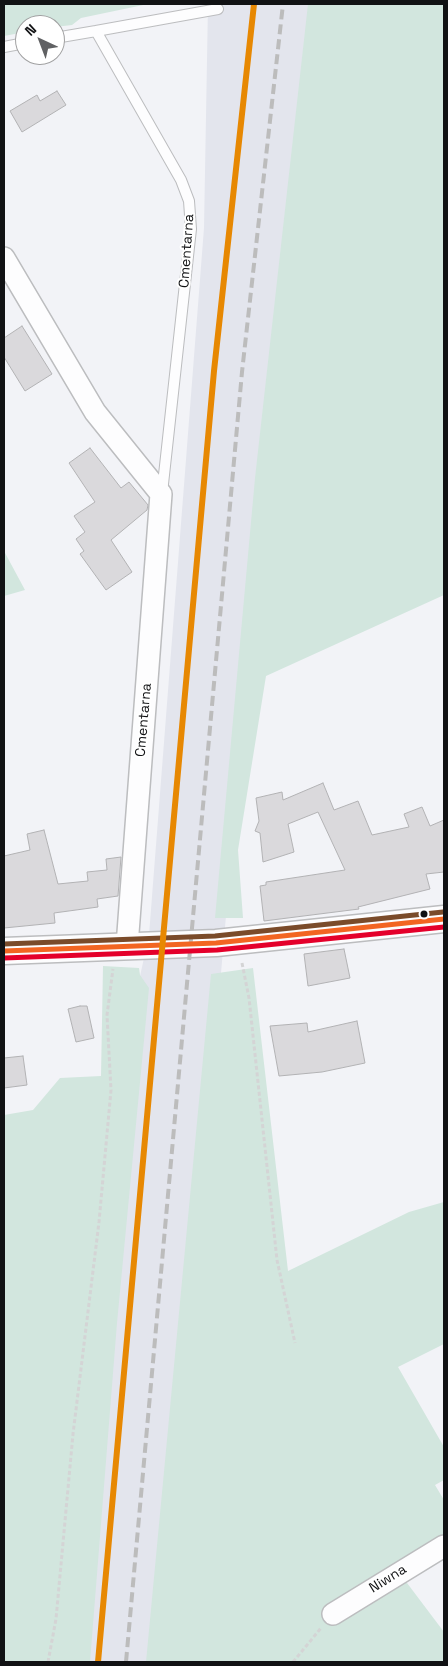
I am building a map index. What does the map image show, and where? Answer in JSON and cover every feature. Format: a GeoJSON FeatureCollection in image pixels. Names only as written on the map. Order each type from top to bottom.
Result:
{"type":"FeatureCollection","features":[{"type":"Feature","properties":{"kind":"street"},"geometry":{"type":"LineString","coordinates":[[4,258],[95,412],[162,494]]}},
{"type":"Feature","properties":{"kind":"street","name":"Cmentarna"},"geometry":{"type":"LineString","coordinates":[[121,946],[162,494]]}},
{"type":"Feature","properties":{"kind":"street"},"geometry":{"type":"LineString","coordinates":[[4,951],[237,941],[444,920]]}},
{"type":"Feature","properties":{"kind":"street","name":"Niwna"},"geometry":{"type":"LineString","coordinates":[[333,1614],[444,1546]]}},
{"type":"Feature","properties":{"kind":"lane"},"geometry":{"type":"LineString","coordinates":[[65,36],[218,9]]}},
{"type":"Feature","properties":{"kind":"lane","name":"Cmentarna"},"geometry":{"type":"LineString","coordinates":[[96,31],[181,180],[189,200],[191,229],[162,494]]}},
{"type":"Feature","properties":{"kind":"path"},"geometry":{"type":"LineString","coordinates":[[237,941],[249,998],[277,1260],[295,1344]]}},
{"type":"Feature","properties":{"kind":"path"},"geometry":{"type":"LineString","coordinates":[[48,1662],[56,1618],[73,1434],[99,1222],[111,1090],[108,1015],[121,946]]}},
{"type":"Feature","properties":{"kind":"path"},"geometry":{"type":"LineString","coordinates":[[293,1662],[333,1614]]}},
{"type":"Feature","properties":{"kind":"shaded area"},"geometry":{"type":"Polygon","coordinates":[[[208,4],[325,4],[241,744],[190,1328],[157,1662],[72,1662],[137,990],[149,935],[204,228],[208,4]]]}},
{"type":"Feature","properties":{"kind":"green space"},"geometry":{"type":"Polygon","coordinates":[[[4,4],[148,4],[81,18],[72,25],[65,26],[65,15],[15,15],[15,34],[4,36],[4,4]]]}},
{"type":"Feature","properties":{"kind":"green space"},"geometry":{"type":"Polygon","coordinates":[[[308,4],[444,4],[444,595],[266,676],[238,850],[243,918],[215,918],[255,478],[308,4]]]}},
{"type":"Feature","properties":{"kind":"green space"},"geometry":{"type":"Polygon","coordinates":[[[4,551],[25,590],[4,596],[4,551]]]}},
{"type":"Feature","properties":{"kind":"green space"},"geometry":{"type":"Polygon","coordinates":[[[103,966],[139,968],[140,975],[149,988],[117,1323],[90,1662],[4,1662],[4,1115],[33,1110],[60,1078],[101,1076],[103,966]]]}},
{"type":"Feature","properties":{"kind":"green space"},"geometry":{"type":"Polygon","coordinates":[[[253,968],[288,1271],[409,1212],[444,1202],[444,1344],[398,1367],[444,1447],[444,1480],[435,1485],[444,1500],[444,1556],[404,1579],[444,1632],[444,1662],[146,1662],[211,974],[253,968]]]}},
{"type":"Feature","properties":{"kind":"building"},"geometry":{"type":"Polygon","coordinates":[[[57,91],[66,105],[22,132],[10,111],[37,95],[40,101],[57,91]]]}},
{"type":"Feature","properties":{"kind":"building"},"geometry":{"type":"Polygon","coordinates":[[[22,326],[52,374],[25,391],[4,357],[4,338],[22,326]]]}},
{"type":"Feature","properties":{"kind":"building"},"geometry":{"type":"Polygon","coordinates":[[[90,448],[121,488],[129,482],[148,505],[147,510],[111,540],[132,572],[106,590],[80,554],[84,551],[76,539],[85,532],[74,516],[95,502],[69,463],[90,448]]]}},
{"type":"Feature","properties":{"kind":"building"},"geometry":{"type":"Polygon","coordinates":[[[323,783],[334,810],[358,801],[372,835],[409,827],[404,814],[422,807],[430,826],[444,820],[444,872],[426,874],[430,889],[358,907],[359,909],[264,921],[260,886],[266,885],[266,882],[345,870],[318,812],[288,824],[294,852],[263,862],[260,833],[255,831],[259,821],[256,798],[282,792],[283,800],[323,783]]]}},
{"type":"Feature","properties":{"kind":"building"},"geometry":{"type":"Polygon","coordinates":[[[44,830],[58,884],[88,881],[87,872],[107,870],[106,859],[121,857],[118,896],[97,899],[98,907],[54,913],[55,923],[4,928],[4,856],[30,850],[27,834],[44,830]]]}},
{"type":"Feature","properties":{"kind":"building"},"geometry":{"type":"Polygon","coordinates":[[[344,949],[350,978],[308,986],[304,954],[344,949]]]}},
{"type":"Feature","properties":{"kind":"building"},"geometry":{"type":"Polygon","coordinates":[[[87,1006],[94,1038],[76,1042],[68,1009],[87,1006]]]}},
{"type":"Feature","properties":{"kind":"building"},"geometry":{"type":"Polygon","coordinates":[[[357,1021],[365,1063],[322,1072],[279,1076],[270,1026],[307,1023],[308,1032],[357,1021]]]}},
{"type":"Feature","properties":{"kind":"building"},"geometry":{"type":"Polygon","coordinates":[[[23,1056],[27,1085],[4,1088],[4,1058],[23,1056]]]}},
{"type":"Feature","properties":{"kind":"railway"},"geometry":{"type":"LineString","coordinates":[[126,1662],[242,372],[283,4]]}},
{"type":"Feature","properties":{"kind":"transit line"},"geometry":{"type":"LineString","coordinates":[[98,1662],[214,371],[254,4]]}},
{"type":"Feature","properties":{"kind":"transit line"},"geometry":{"type":"LineString","coordinates":[[4,944],[215,936],[443,912]]}},
{"type":"Feature","properties":{"kind":"transit line"},"geometry":{"type":"LineString","coordinates":[[4,951],[216,943],[444,919]]}},
{"type":"Feature","properties":{"kind":"transit line"},"geometry":{"type":"LineString","coordinates":[[4,958],[217,950],[444,927]]}}]}
